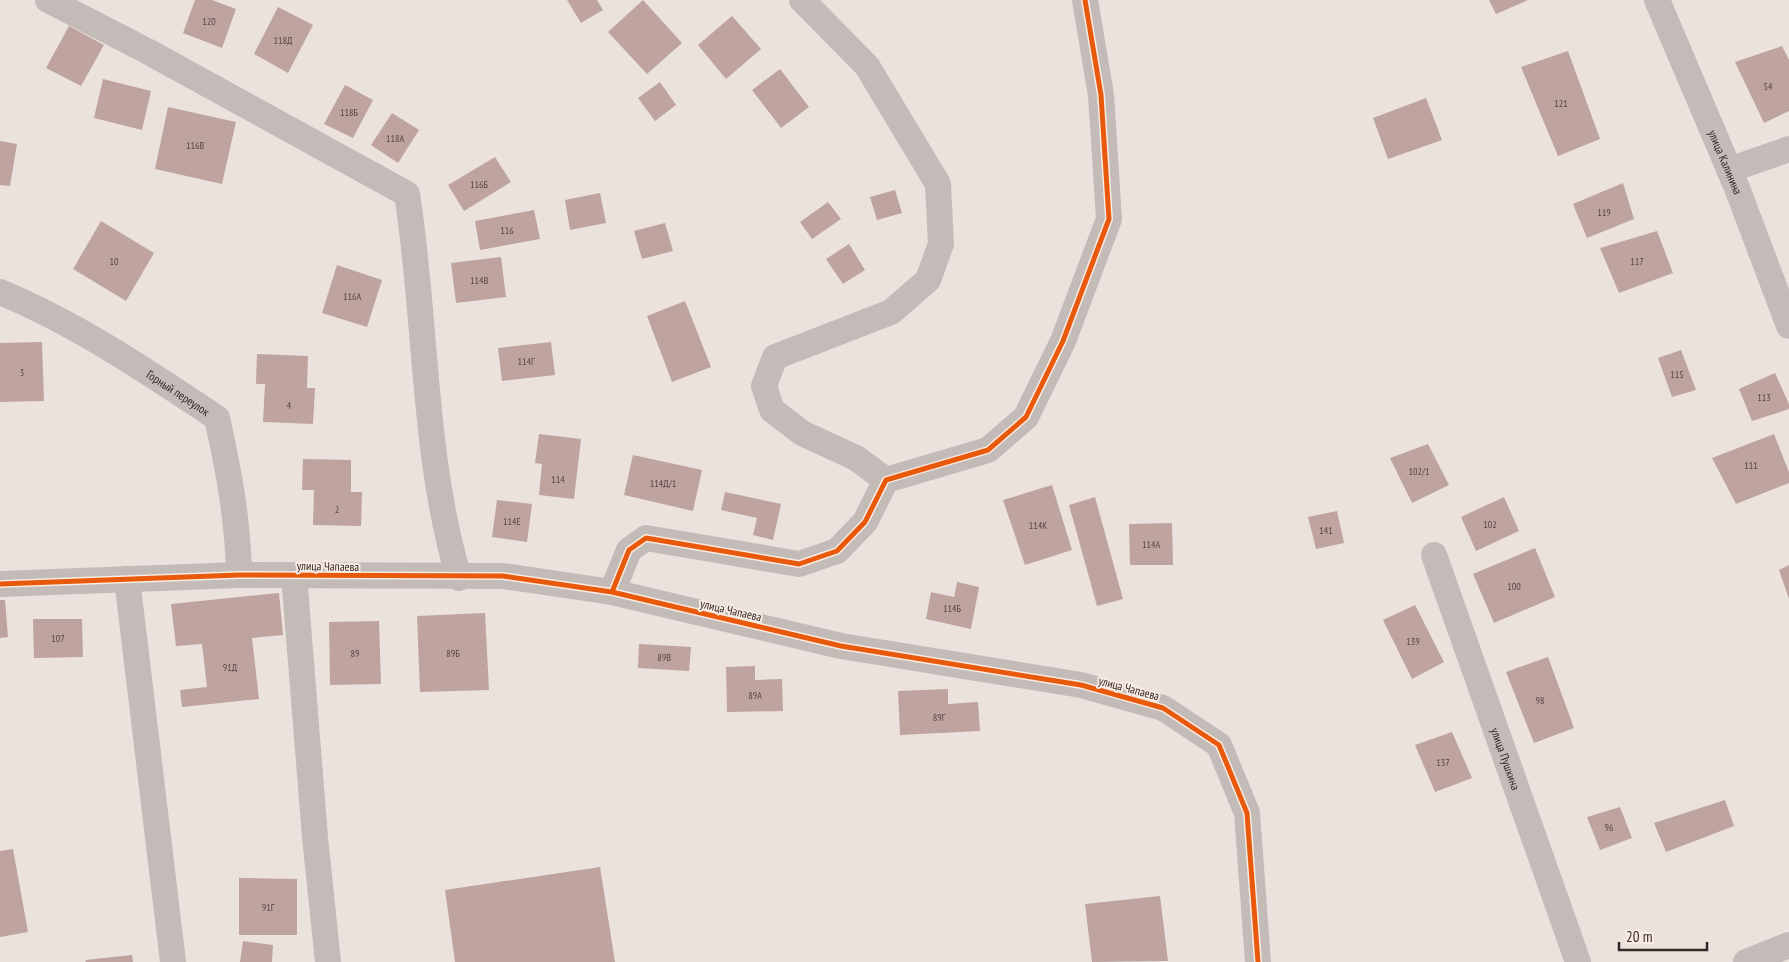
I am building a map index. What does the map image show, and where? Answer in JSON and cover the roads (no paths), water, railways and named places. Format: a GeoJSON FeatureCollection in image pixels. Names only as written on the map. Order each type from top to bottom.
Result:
{"type":"FeatureCollection","features":[{"type":"Feature","properties":{"kind":"street"},"geometry":{"type":"LineString","coordinates":[[48,0],[147,51],[406,194],[413,238],[436,464],[446,536],[459,578]]}},
{"type":"Feature","properties":{"kind":"street"},"geometry":{"type":"LineString","coordinates":[[802,0],[867,66],[938,184],[941,244],[928,280],[891,312],[775,357],[764,386],[772,410],[802,433],[856,458],[886,480]]}},
{"type":"Feature","properties":{"kind":"street"},"geometry":{"type":"LineString","coordinates":[[612,592],[629,550],[646,538],[799,564],[837,551],[865,522],[886,480],[988,450],[1026,417],[1063,341],[1109,219],[1101,95],[1085,0]]}},
{"type":"Feature","properties":{"kind":"street","name":"улица Калинина"},"geometry":{"type":"LineString","coordinates":[[1657,0],[1729,170],[1789,326]]}},
{"type":"Feature","properties":{"kind":"street"},"geometry":{"type":"LineString","coordinates":[[1729,170],[1789,149]]}},
{"type":"Feature","properties":{"kind":"street","name":"Горный переулок"},"geometry":{"type":"LineString","coordinates":[[0,292],[80,331],[153,375],[217,418],[230,472],[236,521],[239,575]]}},
{"type":"Feature","properties":{"kind":"street","name":"улица Пушкина"},"geometry":{"type":"LineString","coordinates":[[1434,555],[1578,962]]}},
{"type":"Feature","properties":{"kind":"street","name":"улица Чапаева"},"geometry":{"type":"LineString","coordinates":[[0,584],[239,575],[459,578],[503,576],[612,592],[841,646],[1080,686],[1163,708],[1219,745],[1247,813],[1258,962]]}},
{"type":"Feature","properties":{"kind":"street"},"geometry":{"type":"LineString","coordinates":[[294,576],[328,962]]}},
{"type":"Feature","properties":{"kind":"street"},"geometry":{"type":"LineString","coordinates":[[127,579],[172,962]]}},
{"type":"Feature","properties":{"kind":"street"},"geometry":{"type":"LineString","coordinates":[[1746,962],[1789,945]]}}]}
